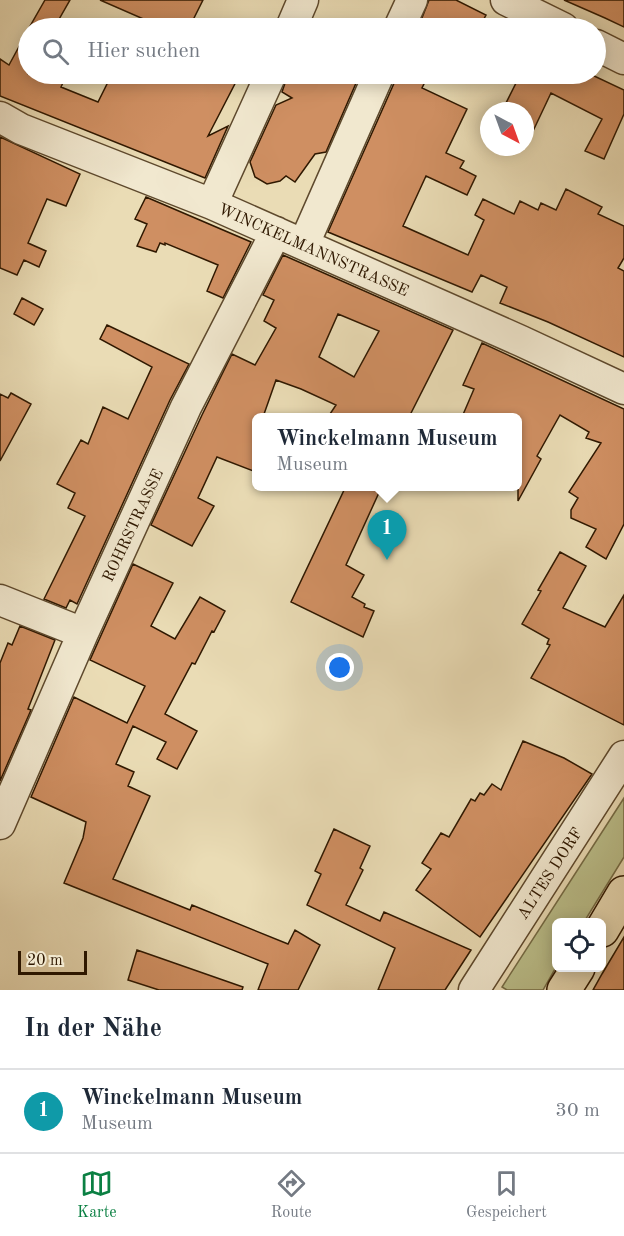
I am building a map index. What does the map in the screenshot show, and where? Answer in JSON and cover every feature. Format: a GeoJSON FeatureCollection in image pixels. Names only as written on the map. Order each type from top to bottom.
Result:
{"type":"FeatureCollection","features":[{"type":"Feature","properties":{"kind":"main road"},"geometry":{"type":"LineString","coordinates":[[606,923],[624,893]]}},
{"type":"Feature","properties":{"kind":"main road"},"geometry":{"type":"LineString","coordinates":[[564,990],[575,972]]}},
{"type":"Feature","properties":{"kind":"street"},"geometry":{"type":"LineString","coordinates":[[295,18],[303,0]]}},
{"type":"Feature","properties":{"kind":"street"},"geometry":{"type":"LineString","coordinates":[[404,18],[412,0]]}},
{"type":"Feature","properties":{"kind":"street"},"geometry":{"type":"LineString","coordinates":[[506,0],[543,18]]}},
{"type":"Feature","properties":{"kind":"street"},"geometry":{"type":"LineString","coordinates":[[606,50],[624,59]]}},
{"type":"Feature","properties":{"kind":"street"},"geometry":{"type":"LineString","coordinates":[[212,204],[267,84]]}},
{"type":"Feature","properties":{"kind":"street"},"geometry":{"type":"LineString","coordinates":[[304,244],[375,84]]}},
{"type":"Feature","properties":{"kind":"street","name":"WINCKELMANNSTRASSE"},"geometry":{"type":"LineString","coordinates":[[0,117],[21,129],[212,204],[304,244],[624,389]]}},
{"type":"Feature","properties":{"kind":"street","name":"ROHRSTRASSE"},"geometry":{"type":"LineString","coordinates":[[0,824],[83,633],[186,407],[276,232]]}},
{"type":"Feature","properties":{"kind":"street"},"geometry":{"type":"LineString","coordinates":[[0,600],[83,633]]}},
{"type":"Feature","properties":{"kind":"street","name":"ALTES DORF"},"geometry":{"type":"LineString","coordinates":[[474,990],[624,756]]}},
{"type":"Feature","properties":{"kind":"green space"},"geometry":{"type":"Polygon","coordinates":[[[624,798],[624,857],[586,918],[552,918],[553,972],[543,990],[507,990],[502,987],[624,798]]]}},
{"type":"Feature","properties":{"kind":"building"},"geometry":{"type":"Polygon","coordinates":[[[45,0],[70,0],[60,18],[35,18],[45,0]]]}},
{"type":"Feature","properties":{"kind":"building"},"geometry":{"type":"Polygon","coordinates":[[[100,0],[203,0],[194,18],[141,18],[100,0]]]}},
{"type":"Feature","properties":{"kind":"building"},"geometry":{"type":"Polygon","coordinates":[[[429,0],[456,0],[486,15],[484,18],[422,18],[429,0]]]}},
{"type":"Feature","properties":{"kind":"building"},"geometry":{"type":"Polygon","coordinates":[[[564,0],[624,0],[624,27],[564,0]]]}},
{"type":"Feature","properties":{"kind":"building"},"geometry":{"type":"Polygon","coordinates":[[[18,48],[18,84],[62,84],[61,87],[98,102],[107,84],[235,84],[208,136],[228,126],[205,178],[0,96],[0,59],[9,65],[18,48]]]}},
{"type":"Feature","properties":{"kind":"building"},"geometry":{"type":"Polygon","coordinates":[[[606,82],[624,90],[624,114],[604,159],[585,151],[602,119],[551,93],[534,129],[534,102],[506,102],[516,84],[606,84],[606,82]]]}},
{"type":"Feature","properties":{"kind":"building"},"geometry":{"type":"Polygon","coordinates":[[[285,84],[356,84],[326,152],[315,154],[295,182],[286,176],[280,181],[267,184],[255,177],[250,162],[276,105],[292,98],[282,92],[285,84]]]}},
{"type":"Feature","properties":{"kind":"building"},"geometry":{"type":"Polygon","coordinates":[[[394,84],[424,84],[422,88],[467,109],[446,153],[464,161],[460,168],[476,176],[467,195],[426,176],[403,226],[468,255],[484,220],[475,215],[483,199],[514,214],[520,201],[538,210],[541,203],[556,210],[566,189],[602,207],[598,214],[624,226],[624,258],[618,268],[624,271],[624,357],[500,303],[507,287],[481,275],[472,292],[328,232],[394,84]]]}},
{"type":"Feature","properties":{"kind":"building"},"geometry":{"type":"Polygon","coordinates":[[[0,137],[80,174],[66,206],[47,199],[28,243],[46,251],[39,267],[24,260],[17,275],[0,268],[0,137]]]}},
{"type":"Feature","properties":{"kind":"building"},"geometry":{"type":"Polygon","coordinates":[[[146,197],[251,242],[223,298],[207,291],[218,265],[165,243],[165,245],[160,243],[156,252],[137,246],[147,224],[135,219],[146,197]]]}},
{"type":"Feature","properties":{"kind":"building"},"geometry":{"type":"Polygon","coordinates":[[[283,255],[453,330],[411,413],[331,413],[336,405],[276,380],[264,413],[252,413],[252,470],[217,457],[198,498],[214,506],[192,546],[151,525],[232,354],[255,365],[276,328],[264,321],[274,300],[263,295],[283,255]],[[338,314],[319,357],[354,377],[379,331],[338,314]]]}},
{"type":"Feature","properties":{"kind":"building"},"geometry":{"type":"Polygon","coordinates":[[[22,298],[43,309],[34,325],[14,314],[22,298]]]}},
{"type":"Feature","properties":{"kind":"building"},"geometry":{"type":"Polygon","coordinates":[[[107,325],[189,364],[170,400],[77,604],[70,600],[66,608],[44,599],[85,516],[68,508],[75,493],[57,484],[81,440],[88,444],[103,407],[128,419],[152,367],[100,339],[107,325]]]}},
{"type":"Feature","properties":{"kind":"building"},"geometry":{"type":"Polygon","coordinates":[[[482,343],[624,409],[624,524],[606,559],[586,547],[596,529],[571,518],[571,510],[578,498],[569,492],[601,443],[586,438],[589,432],[560,415],[537,456],[541,459],[518,501],[518,491],[522,491],[522,413],[464,413],[474,389],[463,385],[482,343]]]}},
{"type":"Feature","properties":{"kind":"building"},"geometry":{"type":"Polygon","coordinates":[[[11,393],[31,404],[0,461],[0,394],[8,398],[11,393]]]}},
{"type":"Feature","properties":{"kind":"building"},"geometry":{"type":"Polygon","coordinates":[[[344,491],[380,491],[346,565],[364,575],[352,597],[365,604],[364,607],[374,611],[363,637],[291,602],[344,491]]]}},
{"type":"Feature","properties":{"kind":"building"},"geometry":{"type":"Polygon","coordinates":[[[560,552],[586,566],[563,608],[605,627],[624,595],[624,725],[531,678],[550,645],[547,644],[549,639],[522,624],[560,552]]]}},
{"type":"Feature","properties":{"kind":"building"},"geometry":{"type":"Polygon","coordinates":[[[133,564],[173,583],[151,626],[175,639],[200,597],[225,611],[195,664],[192,663],[165,714],[197,731],[177,769],[157,759],[166,742],[133,726],[116,764],[134,772],[128,786],[150,796],[113,879],[190,910],[192,905],[288,944],[295,930],[320,945],[298,990],[258,990],[268,964],[64,883],[83,838],[86,822],[31,797],[74,697],[127,723],[145,686],[90,660],[133,564]]]}},
{"type":"Feature","properties":{"kind":"building"},"geometry":{"type":"Polygon","coordinates":[[[20,626],[55,640],[28,709],[31,710],[0,781],[0,663],[8,643],[12,645],[20,626]]]}},
{"type":"Feature","properties":{"kind":"building"},"geometry":{"type":"Polygon","coordinates":[[[523,741],[564,758],[592,774],[480,937],[416,890],[431,869],[422,863],[441,833],[449,837],[471,799],[475,801],[480,793],[484,795],[492,784],[501,790],[523,741]]]}},
{"type":"Feature","properties":{"kind":"building"},"geometry":{"type":"Polygon","coordinates":[[[334,829],[370,846],[360,868],[363,870],[346,905],[380,921],[384,912],[471,950],[445,990],[378,990],[395,948],[307,905],[321,874],[315,871],[334,829]]]}},
{"type":"Feature","properties":{"kind":"building"},"geometry":{"type":"Polygon","coordinates":[[[624,937],[624,990],[593,990],[603,972],[606,972],[606,967],[624,937]]]}},
{"type":"Feature","properties":{"kind":"building"},"geometry":{"type":"Polygon","coordinates":[[[137,950],[243,987],[242,990],[159,990],[128,980],[137,950]]]}},
{"type":"Feature","properties":{"kind":"place","name":"Winckelmann Museum"},"geometry":{"type":"Point","coordinates":[387,560]}}]}
